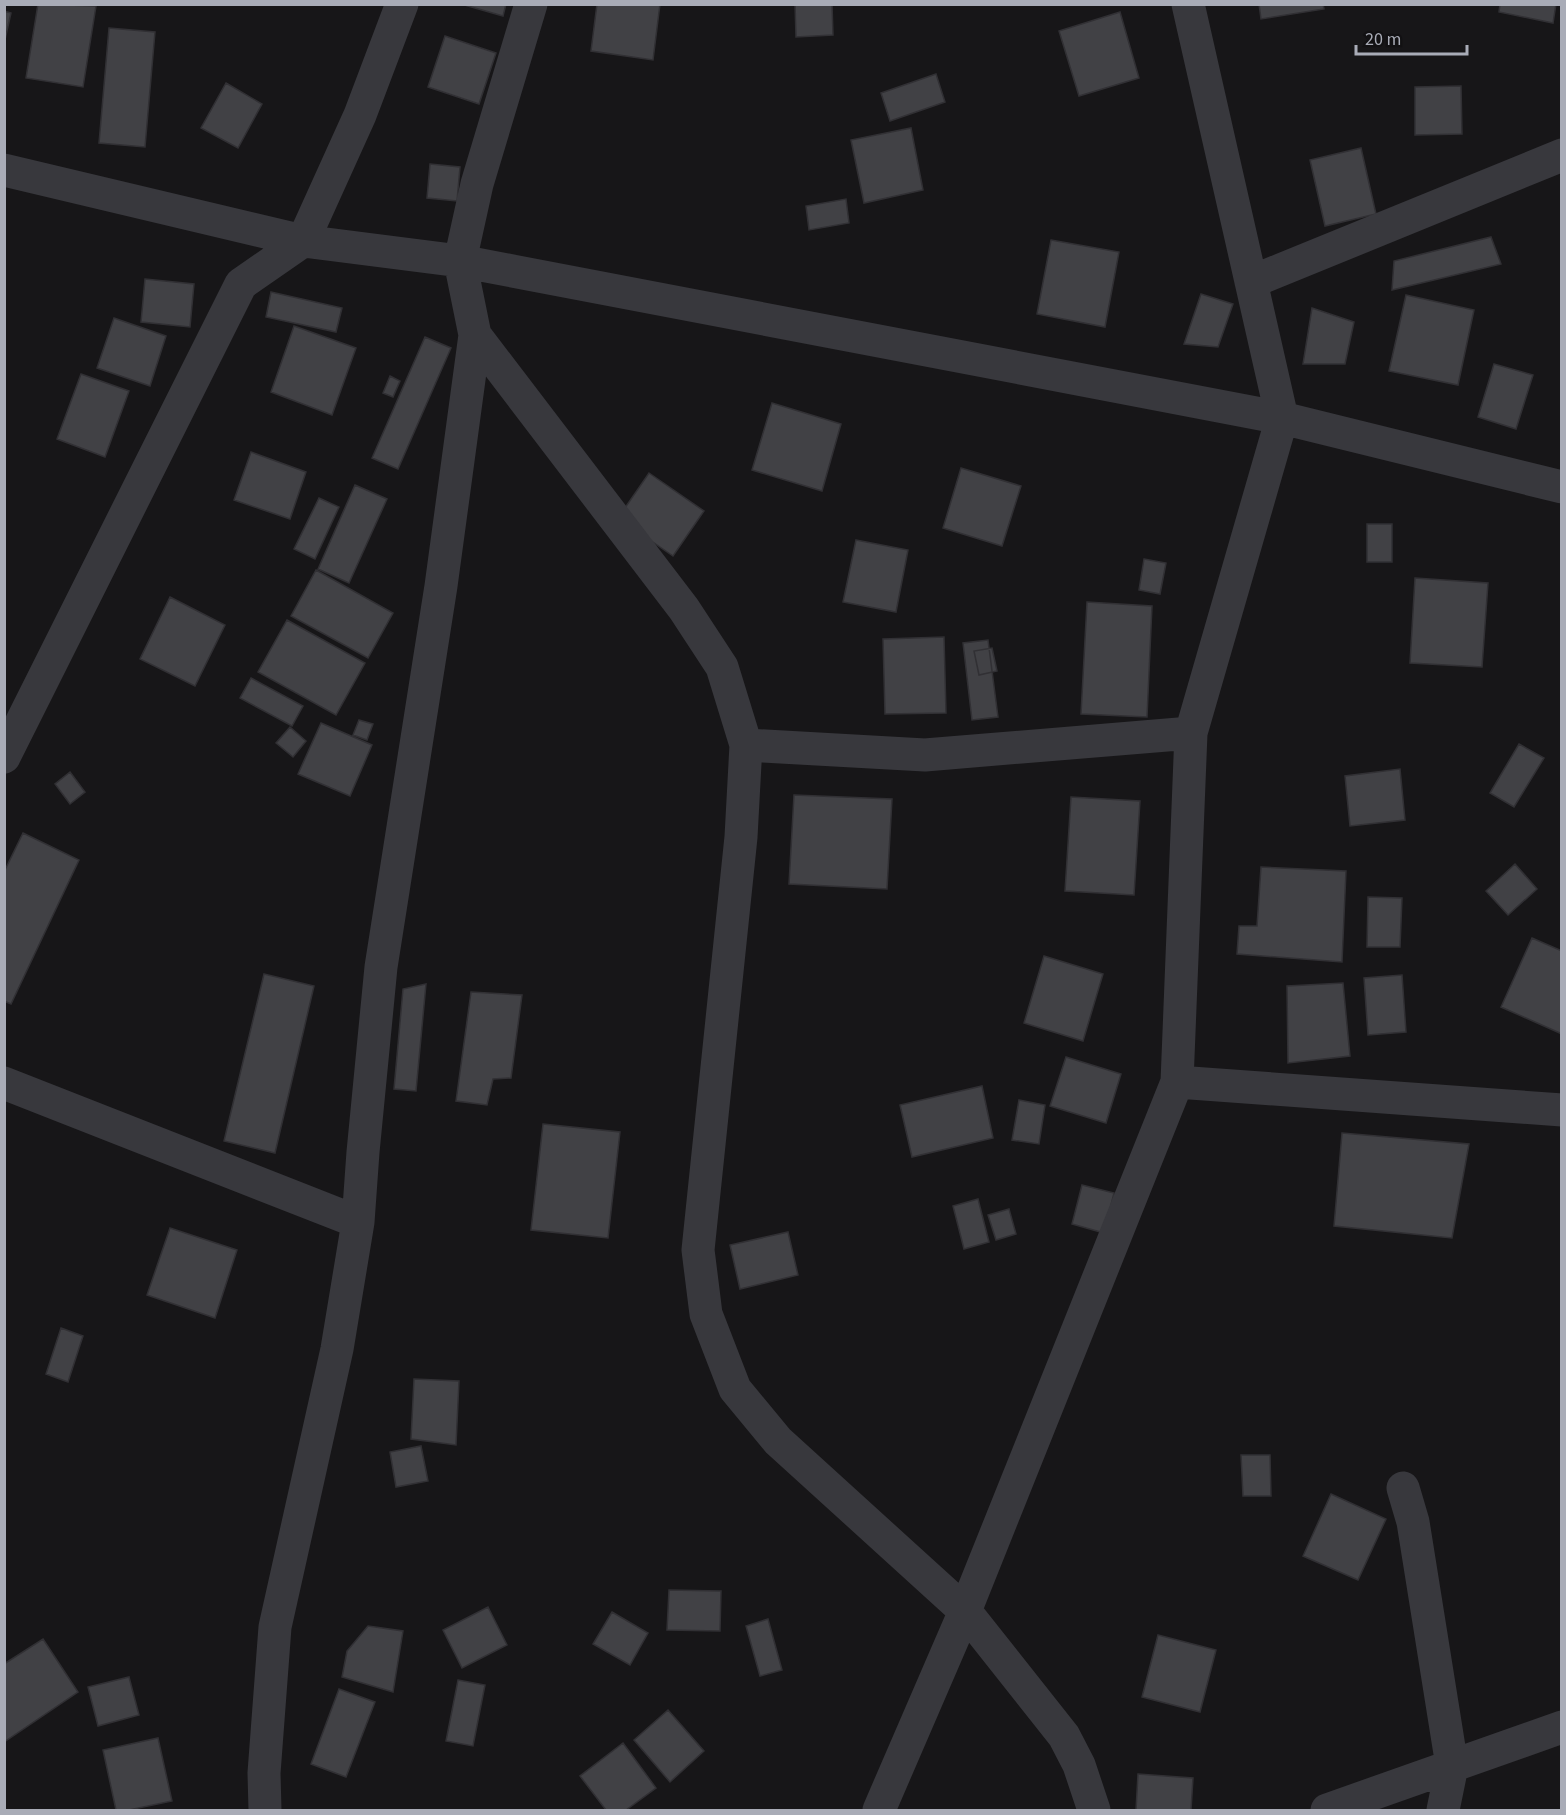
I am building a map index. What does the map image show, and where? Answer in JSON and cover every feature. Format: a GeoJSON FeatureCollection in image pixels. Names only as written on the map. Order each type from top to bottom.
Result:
{"type":"FeatureCollection","features":[{"type":"Feature","properties":{"kind":"street"},"geometry":{"type":"LineString","coordinates":[[4,757],[241,284],[303,241],[360,115],[402,4]]}},
{"type":"Feature","properties":{"kind":"street"},"geometry":{"type":"LineString","coordinates":[[265,1810],[264,1773],[275,1627],[337,1349],[358,1222],[381,967],[441,586],[475,335],[460,261],[477,184],[531,4]]}},
{"type":"Feature","properties":{"kind":"street"},"geometry":{"type":"LineString","coordinates":[[879,1810],[965,1611],[1177,1082],[1191,733],[1282,418],[1188,4]]}},
{"type":"Feature","properties":{"kind":"street"},"geometry":{"type":"LineString","coordinates":[[1251,282],[1562,155]]}},
{"type":"Feature","properties":{"kind":"street"},"geometry":{"type":"LineString","coordinates":[[4,170],[303,241],[460,261],[1282,418],[1562,487]]}},
{"type":"Feature","properties":{"kind":"street"},"geometry":{"type":"LineString","coordinates":[[475,335],[684,609],[722,667],[746,745],[741,837],[698,1250],[706,1314],[735,1389],[778,1441],[965,1611],[1064,1736],[1079,1765],[1094,1810]]}},
{"type":"Feature","properties":{"kind":"street"},"geometry":{"type":"LineString","coordinates":[[746,745],[925,755],[1191,733]]}},
{"type":"Feature","properties":{"kind":"street"},"geometry":{"type":"LineString","coordinates":[[1177,1082],[1562,1110]]}},
{"type":"Feature","properties":{"kind":"street"},"geometry":{"type":"LineString","coordinates":[[4,1083],[358,1222]]}},
{"type":"Feature","properties":{"kind":"street"},"geometry":{"type":"LineString","coordinates":[[1403,1488],[1413,1522],[1452,1766],[1443,1810]]}},
{"type":"Feature","properties":{"kind":"street"},"geometry":{"type":"LineString","coordinates":[[1327,1810],[1562,1727]]}},
{"type":"Feature","properties":{"kind":"building"},"geometry":{"type":"Polygon","coordinates":[[[38,4],[96,6],[83,87],[26,78],[38,4]]]}},
{"type":"Feature","properties":{"kind":"building"},"geometry":{"type":"Polygon","coordinates":[[[461,4],[506,4],[503,16],[461,4]]]}},
{"type":"Feature","properties":{"kind":"building"},"geometry":{"type":"Polygon","coordinates":[[[597,4],[660,4],[653,60],[591,51],[597,4]]]}},
{"type":"Feature","properties":{"kind":"building"},"geometry":{"type":"Polygon","coordinates":[[[795,4],[832,4],[833,35],[796,37],[795,4]]]}},
{"type":"Feature","properties":{"kind":"building"},"geometry":{"type":"Polygon","coordinates":[[[1259,4],[1323,4],[1324,9],[1261,19],[1259,4]]]}},
{"type":"Feature","properties":{"kind":"building"},"geometry":{"type":"Polygon","coordinates":[[[1500,4],[1556,4],[1553,23],[1499,12],[1500,4]]]}},
{"type":"Feature","properties":{"kind":"building"},"geometry":{"type":"Polygon","coordinates":[[[4,11],[11,13],[4,44],[4,11]]]}},
{"type":"Feature","properties":{"kind":"building"},"geometry":{"type":"Polygon","coordinates":[[[1120,12],[1139,78],[1079,96],[1059,31],[1120,12]]]}},
{"type":"Feature","properties":{"kind":"building"},"geometry":{"type":"Polygon","coordinates":[[[109,28],[155,32],[145,147],[99,143],[109,28]]]}},
{"type":"Feature","properties":{"kind":"building"},"geometry":{"type":"Polygon","coordinates":[[[445,36],[496,53],[479,104],[428,87],[445,36]]]}},
{"type":"Feature","properties":{"kind":"building"},"geometry":{"type":"Polygon","coordinates":[[[936,74],[945,102],[890,121],[881,93],[936,74]]]}},
{"type":"Feature","properties":{"kind":"building"},"geometry":{"type":"Polygon","coordinates":[[[226,83],[262,104],[238,148],[201,128],[226,83]]]}},
{"type":"Feature","properties":{"kind":"building"},"geometry":{"type":"Polygon","coordinates":[[[1461,86],[1462,134],[1415,135],[1415,87],[1461,86]]]}},
{"type":"Feature","properties":{"kind":"building"},"geometry":{"type":"Polygon","coordinates":[[[911,128],[923,190],[864,203],[851,140],[911,128]]]}},
{"type":"Feature","properties":{"kind":"building"},"geometry":{"type":"Polygon","coordinates":[[[1361,148],[1376,214],[1325,226],[1310,160],[1361,148]]]}},
{"type":"Feature","properties":{"kind":"building"},"geometry":{"type":"Polygon","coordinates":[[[430,164],[460,167],[457,201],[427,198],[430,164]]]}},
{"type":"Feature","properties":{"kind":"building"},"geometry":{"type":"Polygon","coordinates":[[[846,199],[849,223],[809,230],[806,206],[846,199]]]}},
{"type":"Feature","properties":{"kind":"building"},"geometry":{"type":"Polygon","coordinates":[[[1491,237],[1501,264],[1392,290],[1394,261],[1491,237]]]}},
{"type":"Feature","properties":{"kind":"building"},"geometry":{"type":"Polygon","coordinates":[[[1051,240],[1119,252],[1105,327],[1037,314],[1051,240]]]}},
{"type":"Feature","properties":{"kind":"building"},"geometry":{"type":"Polygon","coordinates":[[[145,279],[194,284],[190,327],[141,322],[145,279]]]}},
{"type":"Feature","properties":{"kind":"building"},"geometry":{"type":"Polygon","coordinates":[[[271,292],[342,308],[336,332],[266,317],[271,292]]]}},
{"type":"Feature","properties":{"kind":"building"},"geometry":{"type":"Polygon","coordinates":[[[1201,294],[1233,304],[1218,347],[1184,344],[1201,294]]]}},
{"type":"Feature","properties":{"kind":"building"},"geometry":{"type":"Polygon","coordinates":[[[1406,295],[1474,310],[1458,385],[1389,371],[1406,295]]]}},
{"type":"Feature","properties":{"kind":"building"},"geometry":{"type":"Polygon","coordinates":[[[1312,308],[1354,322],[1345,364],[1303,364],[1312,308]]]}},
{"type":"Feature","properties":{"kind":"building"},"geometry":{"type":"Polygon","coordinates":[[[114,318],[166,336],[150,386],[97,368],[114,318]]]}},
{"type":"Feature","properties":{"kind":"building"},"geometry":{"type":"Polygon","coordinates":[[[294,326],[356,348],[332,415],[271,392],[294,326]]]}},
{"type":"Feature","properties":{"kind":"building"},"geometry":{"type":"Polygon","coordinates":[[[425,337],[451,348],[398,469],[372,458],[425,337]]]}},
{"type":"Feature","properties":{"kind":"building"},"geometry":{"type":"Polygon","coordinates":[[[1494,364],[1533,375],[1516,429],[1478,417],[1494,364]]]}},
{"type":"Feature","properties":{"kind":"building"},"geometry":{"type":"Polygon","coordinates":[[[81,374],[129,391],[105,457],[57,439],[81,374]]]}},
{"type":"Feature","properties":{"kind":"building"},"geometry":{"type":"Polygon","coordinates":[[[390,376],[400,381],[393,397],[383,393],[390,376]]]}},
{"type":"Feature","properties":{"kind":"building"},"geometry":{"type":"Polygon","coordinates":[[[772,403],[841,424],[822,491],[752,470],[772,403]]]}},
{"type":"Feature","properties":{"kind":"building"},"geometry":{"type":"Polygon","coordinates":[[[251,452],[306,472],[290,519],[234,500],[251,452]]]}},
{"type":"Feature","properties":{"kind":"building"},"geometry":{"type":"Polygon","coordinates":[[[961,468],[1021,486],[1002,546],[943,528],[961,468]]]}},
{"type":"Feature","properties":{"kind":"building"},"geometry":{"type":"Polygon","coordinates":[[[649,473],[704,511],[673,556],[618,518],[649,473]]]}},
{"type":"Feature","properties":{"kind":"building"},"geometry":{"type":"Polygon","coordinates":[[[355,485],[387,499],[349,583],[318,569],[355,485]]]}},
{"type":"Feature","properties":{"kind":"building"},"geometry":{"type":"Polygon","coordinates":[[[319,498],[339,507],[315,559],[294,549],[319,498]]]}},
{"type":"Feature","properties":{"kind":"building"},"geometry":{"type":"Polygon","coordinates":[[[1367,524],[1392,524],[1392,562],[1367,562],[1367,524]]]}},
{"type":"Feature","properties":{"kind":"building"},"geometry":{"type":"Polygon","coordinates":[[[856,540],[908,550],[896,612],[843,602],[856,540]]]}},
{"type":"Feature","properties":{"kind":"building"},"geometry":{"type":"Polygon","coordinates":[[[1144,559],[1166,563],[1160,594],[1139,590],[1144,559]]]}},
{"type":"Feature","properties":{"kind":"building"},"geometry":{"type":"Polygon","coordinates":[[[316,570],[393,613],[368,658],[291,616],[316,570]]]}},
{"type":"Feature","properties":{"kind":"building"},"geometry":{"type":"Polygon","coordinates":[[[1415,578],[1488,583],[1482,667],[1410,663],[1415,578]]]}},
{"type":"Feature","properties":{"kind":"building"},"geometry":{"type":"Polygon","coordinates":[[[170,597],[225,625],[195,686],[140,659],[170,597]]]}},
{"type":"Feature","properties":{"kind":"building"},"geometry":{"type":"Polygon","coordinates":[[[1087,602],[1152,606],[1147,717],[1081,714],[1087,602]]]}},
{"type":"Feature","properties":{"kind":"building"},"geometry":{"type":"Polygon","coordinates":[[[287,620],[365,663],[336,715],[258,672],[287,620]]]}},
{"type":"Feature","properties":{"kind":"building"},"geometry":{"type":"Polygon","coordinates":[[[944,637],[946,713],[885,714],[883,639],[944,637]]]}},
{"type":"Feature","properties":{"kind":"building"},"geometry":{"type":"Polygon","coordinates":[[[988,640],[998,717],[972,720],[963,643],[988,640]]]}},
{"type":"Feature","properties":{"kind":"building"},"geometry":{"type":"Polygon","coordinates":[[[992,648],[997,671],[979,675],[974,651],[992,648]]]}},
{"type":"Feature","properties":{"kind":"building"},"geometry":{"type":"Polygon","coordinates":[[[251,678],[303,706],[292,726],[240,698],[251,678]]]}},
{"type":"Feature","properties":{"kind":"building"},"geometry":{"type":"Polygon","coordinates":[[[359,720],[373,724],[367,740],[353,735],[359,720]]]}},
{"type":"Feature","properties":{"kind":"building"},"geometry":{"type":"Polygon","coordinates":[[[321,723],[372,745],[350,796],[298,774],[321,723]]]}},
{"type":"Feature","properties":{"kind":"building"},"geometry":{"type":"Polygon","coordinates":[[[290,727],[306,741],[293,757],[276,743],[290,727]]]}},
{"type":"Feature","properties":{"kind":"building"},"geometry":{"type":"Polygon","coordinates":[[[1519,744],[1544,758],[1514,807],[1490,793],[1519,744]]]}},
{"type":"Feature","properties":{"kind":"building"},"geometry":{"type":"Polygon","coordinates":[[[1400,769],[1405,820],[1350,826],[1345,776],[1400,769]]]}},
{"type":"Feature","properties":{"kind":"building"},"geometry":{"type":"Polygon","coordinates":[[[70,772],[85,792],[70,804],[55,784],[70,772]]]}},
{"type":"Feature","properties":{"kind":"building"},"geometry":{"type":"Polygon","coordinates":[[[794,795],[892,799],[887,889],[789,884],[794,795]]]}},
{"type":"Feature","properties":{"kind":"building"},"geometry":{"type":"Polygon","coordinates":[[[1071,797],[1140,801],[1134,895],[1065,891],[1071,797]]]}},
{"type":"Feature","properties":{"kind":"building"},"geometry":{"type":"Polygon","coordinates":[[[23,833],[79,860],[11,1004],[4,1001],[4,872],[23,833]]]}},
{"type":"Feature","properties":{"kind":"building"},"geometry":{"type":"Polygon","coordinates":[[[1515,864],[1537,889],[1508,915],[1486,891],[1515,864]]]}},
{"type":"Feature","properties":{"kind":"building"},"geometry":{"type":"Polygon","coordinates":[[[1261,867],[1346,871],[1342,962],[1237,954],[1239,926],[1257,926],[1261,867]]]}},
{"type":"Feature","properties":{"kind":"building"},"geometry":{"type":"Polygon","coordinates":[[[1368,897],[1402,898],[1400,947],[1367,947],[1368,897]]]}},
{"type":"Feature","properties":{"kind":"building"},"geometry":{"type":"Polygon","coordinates":[[[1532,938],[1562,951],[1562,1034],[1501,1007],[1532,938]]]}},
{"type":"Feature","properties":{"kind":"building"},"geometry":{"type":"Polygon","coordinates":[[[1044,956],[1103,974],[1083,1041],[1024,1023],[1044,956]]]}},
{"type":"Feature","properties":{"kind":"building"},"geometry":{"type":"Polygon","coordinates":[[[264,974],[314,986],[275,1153],[224,1141],[264,974]]]}},
{"type":"Feature","properties":{"kind":"building"},"geometry":{"type":"Polygon","coordinates":[[[1402,975],[1406,1032],[1368,1035],[1364,978],[1402,975]]]}},
{"type":"Feature","properties":{"kind":"building"},"geometry":{"type":"Polygon","coordinates":[[[1343,983],[1350,1056],[1288,1063],[1287,986],[1343,983]]]}},
{"type":"Feature","properties":{"kind":"building"},"geometry":{"type":"Polygon","coordinates":[[[426,984],[416,1091],[394,1089],[403,989],[426,984]]]}},
{"type":"Feature","properties":{"kind":"building"},"geometry":{"type":"Polygon","coordinates":[[[471,992],[522,995],[511,1078],[493,1079],[487,1105],[456,1101],[471,992]]]}},
{"type":"Feature","properties":{"kind":"building"},"geometry":{"type":"Polygon","coordinates":[[[1066,1057],[1121,1074],[1106,1123],[1050,1106],[1066,1057]]]}},
{"type":"Feature","properties":{"kind":"building"},"geometry":{"type":"Polygon","coordinates":[[[982,1086],[993,1138],[912,1157],[900,1105],[982,1086]]]}},
{"type":"Feature","properties":{"kind":"building"},"geometry":{"type":"Polygon","coordinates":[[[1019,1100],[1045,1105],[1039,1144],[1012,1140],[1019,1100]]]}},
{"type":"Feature","properties":{"kind":"building"},"geometry":{"type":"Polygon","coordinates":[[[543,1124],[620,1132],[608,1238],[531,1230],[543,1124]]]}},
{"type":"Feature","properties":{"kind":"building"},"geometry":{"type":"Polygon","coordinates":[[[1342,1133],[1469,1144],[1452,1238],[1334,1226],[1342,1133]]]}},
{"type":"Feature","properties":{"kind":"building"},"geometry":{"type":"Polygon","coordinates":[[[1082,1185],[1114,1193],[1104,1233],[1072,1224],[1082,1185]]]}},
{"type":"Feature","properties":{"kind":"building"},"geometry":{"type":"Polygon","coordinates":[[[978,1199],[989,1242],[964,1249],[953,1206],[978,1199]]]}},
{"type":"Feature","properties":{"kind":"building"},"geometry":{"type":"Polygon","coordinates":[[[1009,1209],[1016,1234],[996,1240],[988,1215],[1009,1209]]]}},
{"type":"Feature","properties":{"kind":"building"},"geometry":{"type":"Polygon","coordinates":[[[170,1228],[237,1250],[215,1318],[147,1295],[170,1228]]]}},
{"type":"Feature","properties":{"kind":"building"},"geometry":{"type":"Polygon","coordinates":[[[788,1232],[798,1275],[740,1289],[730,1245],[788,1232]]]}},
{"type":"Feature","properties":{"kind":"building"},"geometry":{"type":"Polygon","coordinates":[[[61,1328],[83,1336],[68,1382],[46,1374],[61,1328]]]}},
{"type":"Feature","properties":{"kind":"building"},"geometry":{"type":"Polygon","coordinates":[[[414,1379],[459,1381],[456,1445],[411,1439],[414,1379]]]}},
{"type":"Feature","properties":{"kind":"building"},"geometry":{"type":"Polygon","coordinates":[[[421,1446],[428,1481],[396,1487],[390,1452],[421,1446]]]}},
{"type":"Feature","properties":{"kind":"building"},"geometry":{"type":"Polygon","coordinates":[[[1241,1455],[1270,1455],[1271,1496],[1243,1496],[1241,1455]]]}},
{"type":"Feature","properties":{"kind":"building"},"geometry":{"type":"Polygon","coordinates":[[[1331,1494],[1386,1519],[1358,1580],[1303,1556],[1331,1494]]]}},
{"type":"Feature","properties":{"kind":"building"},"geometry":{"type":"Polygon","coordinates":[[[669,1590],[721,1591],[720,1631],[667,1630],[669,1590]]]}},
{"type":"Feature","properties":{"kind":"building"},"geometry":{"type":"Polygon","coordinates":[[[488,1607],[507,1645],[462,1668],[443,1630],[488,1607]]]}},
{"type":"Feature","properties":{"kind":"building"},"geometry":{"type":"Polygon","coordinates":[[[612,1612],[648,1633],[630,1665],[593,1644],[612,1612]]]}},
{"type":"Feature","properties":{"kind":"building"},"geometry":{"type":"Polygon","coordinates":[[[768,1619],[782,1670],[760,1676],[746,1626],[768,1619]]]}},
{"type":"Feature","properties":{"kind":"building"},"geometry":{"type":"Polygon","coordinates":[[[368,1626],[403,1631],[393,1692],[342,1677],[347,1651],[368,1626]]]}},
{"type":"Feature","properties":{"kind":"building"},"geometry":{"type":"Polygon","coordinates":[[[1158,1635],[1216,1650],[1200,1712],[1142,1697],[1158,1635]]]}},
{"type":"Feature","properties":{"kind":"building"},"geometry":{"type":"Polygon","coordinates":[[[43,1639],[78,1692],[4,1742],[4,1664],[43,1639]]]}},
{"type":"Feature","properties":{"kind":"building"},"geometry":{"type":"Polygon","coordinates":[[[129,1677],[139,1715],[98,1726],[88,1687],[129,1677]]]}},
{"type":"Feature","properties":{"kind":"building"},"geometry":{"type":"Polygon","coordinates":[[[458,1680],[485,1685],[473,1746],[446,1741],[458,1680]]]}},
{"type":"Feature","properties":{"kind":"building"},"geometry":{"type":"Polygon","coordinates":[[[339,1689],[375,1702],[346,1777],[311,1764],[339,1689]]]}},
{"type":"Feature","properties":{"kind":"building"},"geometry":{"type":"Polygon","coordinates":[[[668,1710],[704,1751],[670,1782],[634,1740],[668,1710]]]}},
{"type":"Feature","properties":{"kind":"building"},"geometry":{"type":"Polygon","coordinates":[[[158,1738],[172,1801],[129,1810],[116,1810],[103,1750],[158,1738]]]}},
{"type":"Feature","properties":{"kind":"building"},"geometry":{"type":"Polygon","coordinates":[[[623,1743],[656,1788],[626,1810],[606,1810],[580,1776],[623,1743]]]}},
{"type":"Feature","properties":{"kind":"building"},"geometry":{"type":"Polygon","coordinates":[[[1138,1774],[1193,1778],[1191,1810],[1136,1810],[1138,1774]]]}}]}
